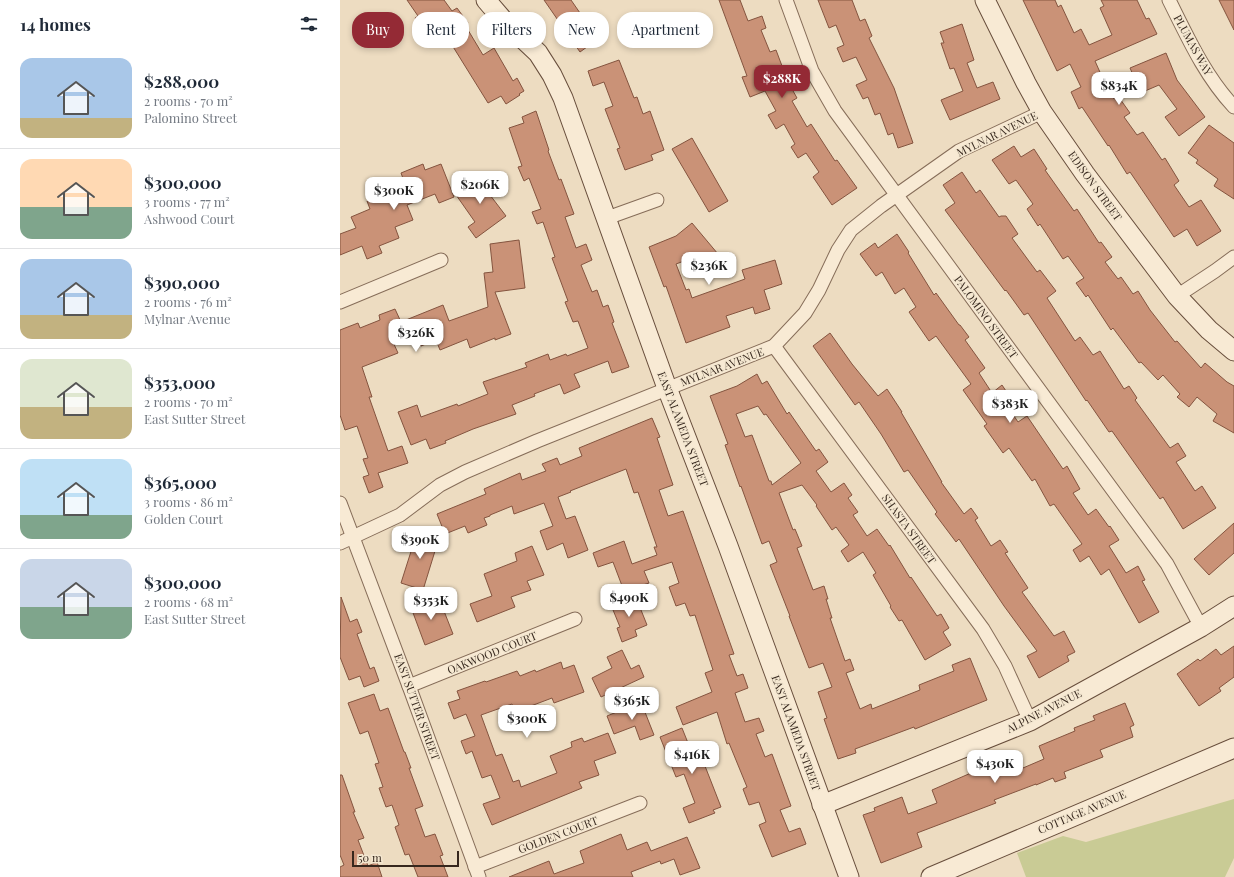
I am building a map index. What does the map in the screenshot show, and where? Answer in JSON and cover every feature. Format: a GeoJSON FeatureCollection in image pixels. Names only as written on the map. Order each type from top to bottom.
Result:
{"type":"FeatureCollection","features":[{"type":"Feature","properties":{"kind":"street","name":"EAST ALAMEDA STREET"},"geometry":{"type":"LineString","coordinates":[[486,0],[538,53],[552,75],[563,98],[667,388],[731,554],[849,877]]}},
{"type":"Feature","properties":{"kind":"street","name":"PALOMINO STREET"},"geometry":{"type":"LineString","coordinates":[[786,0],[812,71],[835,111],[1167,564],[1201,627]]}},
{"type":"Feature","properties":{"kind":"street","name":"EDISON STREET"},"geometry":{"type":"LineString","coordinates":[[985,0],[1042,112],[1085,174],[1177,296],[1208,330],[1234,351]]}},
{"type":"Feature","properties":{"kind":"street","name":"PLUMAS WAY"},"geometry":{"type":"LineString","coordinates":[[1169,0],[1200,61],[1224,97],[1234,108]]}},
{"type":"Feature","properties":{"kind":"street","name":"MYLNAR AVENUE"},"geometry":{"type":"LineString","coordinates":[[340,543],[400,515],[440,485],[465,472],[537,440],[774,346],[804,313],[819,290],[838,250],[851,230],[896,195],[959,151],[1042,112]]}},
{"type":"Feature","properties":{"kind":"street"},"geometry":{"type":"LineString","coordinates":[[607,218],[656,200]]}},
{"type":"Feature","properties":{"kind":"street"},"geometry":{"type":"LineString","coordinates":[[1177,296],[1216,271],[1234,257]]}},
{"type":"Feature","properties":{"kind":"street"},"geometry":{"type":"LineString","coordinates":[[340,302],[441,260]]}},
{"type":"Feature","properties":{"kind":"street","name":"SHASTA STREET"},"geometry":{"type":"LineString","coordinates":[[774,346],[983,629],[1005,666],[1030,721]]}},
{"type":"Feature","properties":{"kind":"street","name":"EAST SUTTER STREET"},"geometry":{"type":"LineString","coordinates":[[340,503],[477,872]]}},
{"type":"Feature","properties":{"kind":"street","name":"ALPINE AVENUE"},"geometry":{"type":"LineString","coordinates":[[822,805],[1030,721],[1201,627],[1234,606]]}},
{"type":"Feature","properties":{"kind":"street","name":"OAKWOOD COURT"},"geometry":{"type":"LineString","coordinates":[[409,686],[575,619]]}},
{"type":"Feature","properties":{"kind":"street","name":"COTTAGE AVENUE"},"geometry":{"type":"LineString","coordinates":[[931,877],[1234,748]]}},
{"type":"Feature","properties":{"kind":"street","name":"GOLDEN COURT"},"geometry":{"type":"LineString","coordinates":[[477,872],[640,803]]}},
{"type":"Feature","properties":{"kind":"green space"},"geometry":{"type":"Polygon","coordinates":[[[1234,799],[1234,858],[1225,877],[1026,877],[1017,853],[1063,836],[1086,842],[1234,799]]]}},
{"type":"Feature","properties":{"kind":"building"},"geometry":{"type":"Polygon","coordinates":[[[407,0],[444,0],[452,11],[457,8],[460,12],[415,12],[407,0]]]}},
{"type":"Feature","properties":{"kind":"building"},"geometry":{"type":"Polygon","coordinates":[[[544,0],[571,0],[579,12],[554,12],[554,14],[544,0]]]}},
{"type":"Feature","properties":{"kind":"building"},"geometry":{"type":"Polygon","coordinates":[[[719,0],[740,0],[748,21],[762,16],[766,28],[761,30],[770,52],[776,50],[788,82],[797,98],[792,101],[807,127],[811,124],[835,161],[837,160],[857,188],[832,205],[813,177],[819,172],[806,153],[798,158],[791,147],[795,144],[784,124],[776,129],[768,115],[776,111],[765,91],[750,97],[742,77],[747,76],[719,0]]]}},
{"type":"Feature","properties":{"kind":"building"},"geometry":{"type":"Polygon","coordinates":[[[818,0],[852,0],[860,21],[865,19],[872,36],[869,38],[894,88],[913,143],[898,148],[893,133],[888,135],[880,113],[875,115],[868,97],[863,99],[856,85],[867,80],[856,57],[843,62],[837,48],[844,45],[836,25],[829,28],[818,0]]]}},
{"type":"Feature","properties":{"kind":"building"},"geometry":{"type":"Polygon","coordinates":[[[1023,0],[1055,0],[1058,7],[1061,5],[1074,33],[1081,29],[1089,45],[1112,35],[1100,8],[1104,6],[1101,0],[1137,0],[1146,19],[1149,18],[1157,34],[1095,61],[1114,99],[1118,96],[1130,113],[1124,117],[1137,135],[1143,132],[1162,160],[1165,158],[1179,181],[1174,185],[1189,207],[1201,200],[1221,231],[1197,246],[1187,229],[1174,237],[1130,172],[1127,174],[1109,145],[1108,146],[1082,107],[1079,109],[1071,92],[1081,87],[1070,64],[1057,71],[1023,0]]]}},
{"type":"Feature","properties":{"kind":"building"},"geometry":{"type":"Polygon","coordinates":[[[1219,0],[1234,0],[1234,30],[1219,0]]]}},
{"type":"Feature","properties":{"kind":"building"},"geometry":{"type":"Polygon","coordinates":[[[962,24],[974,60],[967,63],[977,88],[993,82],[1000,99],[950,120],[941,100],[963,91],[954,68],[950,69],[941,43],[944,43],[940,32],[962,24]]]}},
{"type":"Feature","properties":{"kind":"building"},"geometry":{"type":"Polygon","coordinates":[[[469,32],[477,45],[477,48],[479,48],[483,55],[494,48],[513,81],[517,78],[524,91],[506,104],[501,96],[488,103],[454,48],[469,48],[469,32]]]}},
{"type":"Feature","properties":{"kind":"building"},"geometry":{"type":"Polygon","coordinates":[[[577,48],[586,48],[580,52],[577,48]]]}},
{"type":"Feature","properties":{"kind":"building"},"geometry":{"type":"Polygon","coordinates":[[[1166,53],[1177,80],[1205,117],[1179,136],[1165,117],[1177,109],[1159,85],[1145,91],[1134,77],[1130,68],[1166,53]]]}},
{"type":"Feature","properties":{"kind":"building"},"geometry":{"type":"Polygon","coordinates":[[[619,60],[634,98],[637,97],[643,114],[650,111],[664,150],[651,155],[653,160],[625,170],[617,149],[620,148],[605,109],[613,106],[604,82],[593,86],[588,71],[619,60]]]}},
{"type":"Feature","properties":{"kind":"building"},"geometry":{"type":"Polygon","coordinates":[[[536,111],[549,150],[548,151],[559,180],[561,179],[574,214],[565,217],[576,248],[586,244],[592,260],[581,265],[592,292],[597,290],[603,307],[608,305],[614,322],[612,323],[629,367],[612,373],[608,361],[574,374],[580,387],[564,394],[560,384],[534,394],[535,396],[512,405],[516,414],[473,429],[445,441],[446,443],[430,449],[426,439],[411,445],[398,412],[417,405],[421,417],[457,404],[458,406],[488,394],[483,382],[527,367],[525,363],[548,354],[550,360],[566,354],[567,356],[588,348],[578,321],[573,322],[565,302],[568,301],[552,258],[555,257],[543,222],[537,224],[532,212],[541,209],[529,178],[524,181],[518,167],[522,166],[509,128],[524,123],[522,117],[536,111]]]}},
{"type":"Feature","properties":{"kind":"building"},"geometry":{"type":"Polygon","coordinates":[[[1209,125],[1234,143],[1234,199],[1214,186],[1218,179],[1196,163],[1198,160],[1188,153],[1209,125]]]}},
{"type":"Feature","properties":{"kind":"building"},"geometry":{"type":"Polygon","coordinates":[[[692,138],[728,201],[709,212],[672,149],[692,138]]]}},
{"type":"Feature","properties":{"kind":"building"},"geometry":{"type":"Polygon","coordinates":[[[1014,146],[1021,157],[1034,149],[1047,169],[1045,170],[1074,211],[1077,209],[1099,243],[1101,242],[1112,257],[1105,262],[1118,279],[1121,277],[1133,294],[1138,291],[1150,310],[1175,342],[1177,341],[1201,368],[1205,363],[1227,382],[1234,386],[1234,433],[1213,421],[1217,414],[1197,397],[1189,407],[1177,397],[1180,394],[1163,375],[1158,380],[1141,362],[1139,363],[1113,328],[1111,330],[1088,295],[1086,297],[1076,283],[1084,278],[1068,256],[1063,259],[1040,224],[1038,226],[1027,209],[1033,204],[1016,180],[1009,184],[992,160],[1014,146]]]}},
{"type":"Feature","properties":{"kind":"building"},"geometry":{"type":"Polygon","coordinates":[[[423,164],[425,170],[441,164],[454,197],[439,203],[435,194],[407,205],[413,220],[395,227],[399,238],[379,246],[382,253],[367,259],[362,246],[340,255],[340,234],[356,228],[351,217],[370,209],[367,201],[385,194],[387,200],[408,192],[401,173],[423,164]]]}},
{"type":"Feature","properties":{"kind":"building"},"geometry":{"type":"Polygon","coordinates":[[[962,172],[976,193],[980,190],[999,217],[1006,216],[1018,234],[1012,238],[1037,272],[1040,270],[1056,291],[1047,298],[1075,341],[1080,337],[1093,355],[1100,351],[1124,389],[1129,386],[1137,398],[1135,400],[1170,448],[1178,443],[1186,456],[1176,462],[1195,491],[1202,486],[1216,508],[1183,529],[1163,497],[1160,499],[1112,431],[1109,432],[1087,400],[1086,401],[1028,313],[1024,315],[945,210],[955,203],[943,185],[962,172]]]}},
{"type":"Feature","properties":{"kind":"building"},"geometry":{"type":"Polygon","coordinates":[[[488,177],[497,190],[490,195],[506,216],[476,238],[468,227],[475,222],[454,192],[473,178],[478,184],[488,177]]]}},
{"type":"Feature","properties":{"kind":"building"},"geometry":{"type":"Polygon","coordinates":[[[692,223],[718,254],[707,263],[700,255],[676,264],[686,290],[689,289],[692,298],[745,279],[742,270],[775,260],[782,284],[764,290],[770,309],[755,314],[753,307],[726,316],[730,327],[686,343],[666,286],[664,287],[649,247],[676,236],[692,223]]]}},
{"type":"Feature","properties":{"kind":"building"},"geometry":{"type":"Polygon","coordinates":[[[897,234],[934,295],[936,293],[969,337],[965,340],[985,368],[979,373],[992,393],[1002,385],[1012,400],[1006,404],[1018,422],[1027,416],[1063,469],[1067,466],[1080,489],[1073,493],[1088,515],[1096,509],[1109,527],[1110,526],[1119,540],[1109,546],[1126,573],[1138,566],[1145,580],[1142,581],[1159,612],[1139,623],[1109,569],[1101,575],[1089,556],[1080,562],[1073,550],[1082,544],[1054,504],[1050,506],[1035,479],[1032,481],[1009,448],[1003,453],[984,426],[987,424],[963,390],[971,384],[936,336],[929,341],[909,312],[916,307],[904,288],[895,294],[882,272],[876,276],[860,254],[875,243],[878,248],[897,234]]]}},
{"type":"Feature","properties":{"kind":"building"},"geometry":{"type":"Polygon","coordinates":[[[519,240],[525,288],[495,292],[511,334],[495,340],[495,338],[470,348],[467,339],[440,350],[436,340],[421,346],[416,333],[393,342],[398,353],[362,367],[372,397],[369,397],[388,451],[402,446],[408,463],[378,473],[383,487],[369,493],[363,477],[369,475],[363,459],[368,458],[357,426],[345,430],[340,415],[340,330],[358,323],[360,328],[380,320],[379,315],[395,309],[401,322],[443,305],[449,321],[488,307],[484,273],[493,272],[490,244],[519,240]]]}},
{"type":"Feature","properties":{"kind":"building"},"geometry":{"type":"Polygon","coordinates":[[[830,333],[852,364],[878,396],[887,389],[902,412],[941,482],[964,514],[971,508],[978,518],[975,520],[991,546],[1000,540],[1008,552],[1005,553],[1028,588],[1022,592],[1054,636],[1064,631],[1075,652],[1067,656],[1069,661],[1039,678],[1027,656],[1037,651],[1004,606],[959,539],[956,542],[935,514],[937,512],[908,470],[904,472],[881,434],[859,402],[855,405],[813,346],[830,333]]]}},
{"type":"Feature","properties":{"kind":"building"},"geometry":{"type":"Polygon","coordinates":[[[757,374],[762,384],[767,381],[787,414],[789,412],[816,451],[819,449],[828,462],[816,471],[831,492],[844,483],[852,495],[848,498],[858,512],[853,515],[867,536],[877,529],[889,546],[890,545],[910,578],[911,577],[937,616],[941,614],[949,628],[943,632],[951,645],[925,660],[902,620],[899,621],[890,607],[891,606],[873,575],[876,573],[863,552],[848,562],[841,551],[849,545],[836,527],[832,530],[816,506],[817,505],[802,485],[779,493],[793,530],[795,529],[802,546],[797,548],[813,590],[824,586],[828,599],[826,599],[832,618],[830,618],[845,661],[850,659],[854,670],[846,673],[860,709],[871,704],[872,709],[920,690],[919,685],[954,671],[952,665],[970,658],[987,700],[915,729],[914,727],[855,749],[856,753],[838,759],[824,719],[827,718],[818,692],[832,687],[823,663],[809,668],[770,565],[777,562],[769,541],[762,544],[725,445],[728,444],[710,396],[737,386],[757,374]],[[758,406],[736,414],[745,437],[752,435],[769,481],[771,481],[772,485],[801,463],[766,414],[764,415],[758,406]]]}},
{"type":"Feature","properties":{"kind":"building"},"geometry":{"type":"Polygon","coordinates":[[[652,418],[660,437],[657,438],[673,485],[659,490],[668,516],[683,511],[734,654],[729,655],[737,676],[743,674],[748,688],[735,693],[745,722],[759,718],[764,731],[756,734],[765,757],[772,754],[791,806],[780,810],[789,832],[800,828],[806,844],[772,857],[759,825],[766,822],[759,802],[749,805],[743,789],[747,787],[729,743],[727,744],[717,712],[683,725],[676,707],[712,692],[705,673],[713,670],[695,615],[690,616],[685,603],[676,606],[669,587],[679,583],[672,562],[644,571],[649,583],[624,591],[613,562],[598,567],[593,553],[624,541],[632,564],[657,555],[654,547],[657,547],[638,492],[634,493],[626,469],[558,497],[566,519],[575,516],[588,550],[568,558],[563,543],[547,550],[540,531],[553,526],[544,503],[514,514],[512,506],[484,518],[487,525],[468,533],[465,526],[445,534],[437,514],[486,494],[484,489],[520,473],[522,480],[546,471],[542,464],[557,458],[560,465],[582,456],[579,448],[652,418]]]}},
{"type":"Feature","properties":{"kind":"building"},"geometry":{"type":"Polygon","coordinates":[[[1234,523],[1234,553],[1209,575],[1194,559],[1234,523]]]}},
{"type":"Feature","properties":{"kind":"building"},"geometry":{"type":"Polygon","coordinates":[[[412,530],[439,538],[423,590],[401,583],[414,542],[409,540],[412,530]]]}},
{"type":"Feature","properties":{"kind":"building"},"geometry":{"type":"Polygon","coordinates":[[[532,546],[544,575],[527,581],[531,590],[511,597],[515,607],[477,622],[470,604],[492,596],[484,574],[517,561],[515,553],[532,546]]]}},
{"type":"Feature","properties":{"kind":"building"},"geometry":{"type":"Polygon","coordinates":[[[635,595],[647,625],[635,630],[637,636],[622,642],[617,628],[620,627],[611,605],[635,595]]]}},
{"type":"Feature","properties":{"kind":"building"},"geometry":{"type":"Polygon","coordinates":[[[341,597],[350,622],[357,619],[362,632],[357,634],[370,669],[374,667],[379,681],[364,687],[360,676],[349,680],[340,657],[341,597]]]}},
{"type":"Feature","properties":{"kind":"building"},"geometry":{"type":"Polygon","coordinates":[[[424,597],[429,610],[442,606],[453,634],[425,645],[409,602],[424,597]]]}},
{"type":"Feature","properties":{"kind":"building"},"geometry":{"type":"Polygon","coordinates":[[[1234,646],[1234,677],[1219,688],[1221,691],[1199,706],[1177,674],[1198,659],[1200,661],[1216,649],[1221,655],[1234,646]]]}},
{"type":"Feature","properties":{"kind":"building"},"geometry":{"type":"Polygon","coordinates":[[[622,650],[631,669],[639,665],[644,677],[601,697],[592,678],[612,668],[607,657],[622,650]]]}},
{"type":"Feature","properties":{"kind":"building"},"geometry":{"type":"Polygon","coordinates":[[[561,662],[563,669],[574,665],[584,692],[554,703],[552,698],[515,712],[512,704],[481,715],[496,756],[502,754],[513,782],[519,780],[521,787],[557,773],[550,756],[572,747],[571,742],[582,738],[584,742],[608,733],[616,753],[594,761],[599,775],[579,782],[582,788],[492,825],[483,804],[500,798],[491,775],[482,778],[472,751],[466,754],[461,741],[475,736],[466,714],[454,719],[448,703],[460,699],[457,691],[517,671],[520,676],[535,670],[536,672],[561,662]]]}},
{"type":"Feature","properties":{"kind":"building"},"geometry":{"type":"Polygon","coordinates":[[[374,694],[380,711],[388,708],[411,768],[409,768],[423,806],[415,809],[425,837],[435,834],[443,855],[440,856],[448,877],[418,877],[409,854],[405,855],[395,827],[399,825],[392,805],[386,807],[379,788],[383,787],[375,764],[379,763],[368,731],[360,734],[348,703],[374,694]]]}},
{"type":"Feature","properties":{"kind":"building"},"geometry":{"type":"Polygon","coordinates":[[[641,702],[654,735],[640,740],[635,726],[614,734],[607,716],[641,702]]]}},
{"type":"Feature","properties":{"kind":"building"},"geometry":{"type":"Polygon","coordinates":[[[1125,703],[1134,725],[1130,727],[1133,737],[1100,750],[1103,757],[1064,772],[1066,778],[1055,782],[1053,778],[1036,784],[994,800],[996,803],[917,833],[922,847],[881,863],[863,815],[875,811],[874,808],[902,797],[908,814],[937,803],[932,790],[987,766],[1018,755],[1023,768],[1044,759],[1039,746],[1075,731],[1074,728],[1095,720],[1093,716],[1125,703]]]}},
{"type":"Feature","properties":{"kind":"building"},"geometry":{"type":"Polygon","coordinates":[[[682,728],[692,753],[701,750],[707,765],[705,766],[721,807],[713,810],[715,813],[689,823],[683,808],[695,803],[684,774],[676,777],[660,737],[682,728]]]}},
{"type":"Feature","properties":{"kind":"building"},"geometry":{"type":"Polygon","coordinates":[[[340,775],[342,775],[355,812],[353,812],[364,838],[358,840],[368,866],[377,862],[382,877],[340,877],[340,867],[344,865],[340,855],[340,775]]]}},
{"type":"Feature","properties":{"kind":"building"},"geometry":{"type":"Polygon","coordinates":[[[621,834],[627,850],[647,842],[651,851],[687,837],[700,868],[680,875],[674,859],[661,864],[660,861],[631,872],[633,877],[509,877],[549,861],[554,874],[584,863],[580,851],[621,834]]]}}]}
